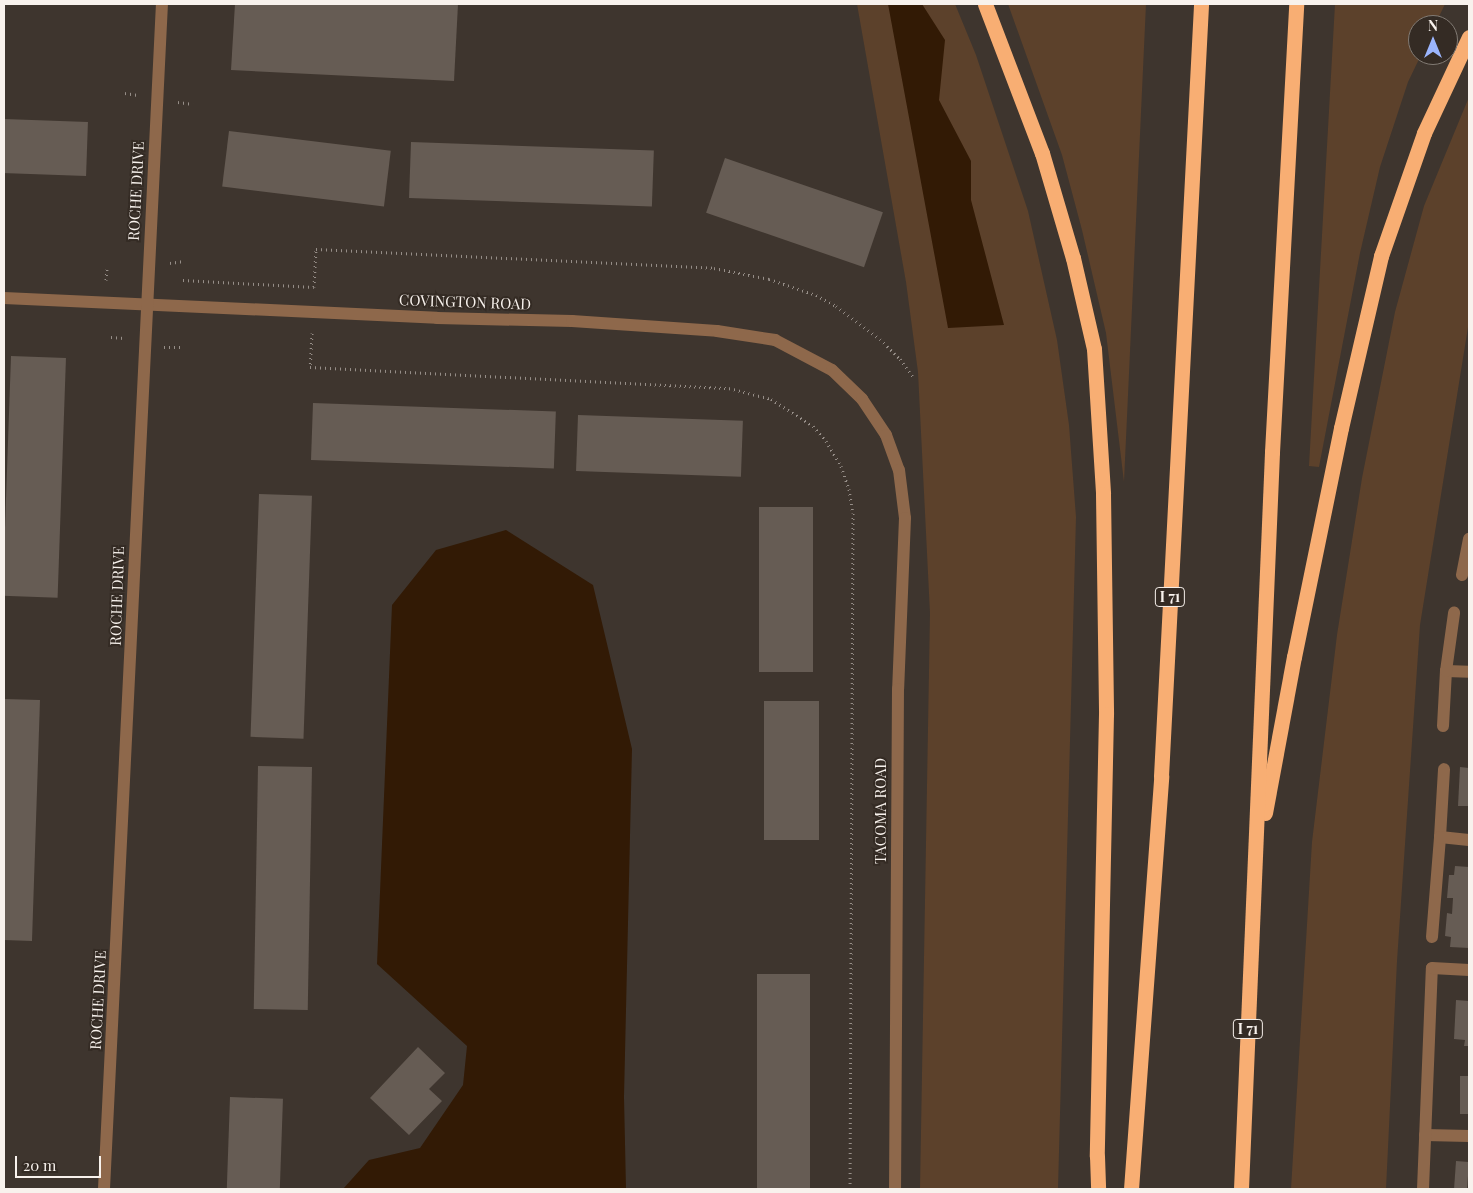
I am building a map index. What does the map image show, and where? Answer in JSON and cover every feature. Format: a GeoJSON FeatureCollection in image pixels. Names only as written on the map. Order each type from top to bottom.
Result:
{"type":"FeatureCollection","features":[{"type":"Feature","properties":{"kind":"highway"},"geometry":{"type":"LineString","coordinates":[[985,4],[1042,153],[1073,258],[1094,349],[1104,494],[1106,714],[1097,1156],[1098,1189]]}},
{"type":"Feature","properties":{"kind":"highway","name":"I 71"},"geometry":{"type":"LineString","coordinates":[[1131,1189],[1161,766],[1201,4]]}},
{"type":"Feature","properties":{"kind":"highway","name":"I 71"},"geometry":{"type":"LineString","coordinates":[[1241,1189],[1272,452],[1296,4]]}},
{"type":"Feature","properties":{"kind":"highway"},"geometry":{"type":"LineString","coordinates":[[1255,869],[1294,657],[1341,428],[1381,256],[1424,133],[1469,37]]}},
{"type":"Feature","properties":{"kind":"street","name":"ROCHE DRIVE"},"geometry":{"type":"LineString","coordinates":[[104,1189],[125,793],[146,305],[162,4]]}},
{"type":"Feature","properties":{"kind":"street","name":"COVINGTON ROAD"},"geometry":{"type":"LineString","coordinates":[[4,298],[437,318],[572,321],[717,331],[775,340],[832,370],[862,399],[886,435]]}},
{"type":"Feature","properties":{"kind":"street","name":"TACOMA ROAD"},"geometry":{"type":"LineString","coordinates":[[886,435],[899,470],[906,518],[898,689],[895,1189]]}},
{"type":"Feature","properties":{"kind":"street"},"geometry":{"type":"LineString","coordinates":[[1462,576],[1469,539]]}},
{"type":"Feature","properties":{"kind":"street"},"geometry":{"type":"LineString","coordinates":[[1443,726],[1446,671],[1454,613]]}},
{"type":"Feature","properties":{"kind":"street"},"geometry":{"type":"LineString","coordinates":[[1446,671],[1469,672]]}},
{"type":"Feature","properties":{"kind":"street"},"geometry":{"type":"LineString","coordinates":[[1432,937],[1444,769]]}},
{"type":"Feature","properties":{"kind":"street"},"geometry":{"type":"LineString","coordinates":[[1440,836],[1469,840]]}},
{"type":"Feature","properties":{"kind":"street"},"geometry":{"type":"LineString","coordinates":[[1423,1189],[1432,968],[1469,970]]}},
{"type":"Feature","properties":{"kind":"street"},"geometry":{"type":"LineString","coordinates":[[1425,1135],[1469,1136]]}},
{"type":"Feature","properties":{"kind":"path"},"geometry":{"type":"LineString","coordinates":[[183,280],[314,287],[316,249],[714,268],[769,279],[816,295],[836,306],[880,339],[900,359],[913,377]]}},
{"type":"Feature","properties":{"kind":"path"},"geometry":{"type":"LineString","coordinates":[[167,263],[184,261]]}},
{"type":"Feature","properties":{"kind":"path"},"geometry":{"type":"LineString","coordinates":[[106,280],[107,269]]}},
{"type":"Feature","properties":{"kind":"path"},"geometry":{"type":"LineString","coordinates":[[312,329],[310,367],[730,388],[749,391],[777,402],[812,426],[826,441],[841,466],[849,489],[853,513],[850,1189]]}},
{"type":"Feature","properties":{"kind":"path"},"geometry":{"type":"LineString","coordinates":[[111,337],[128,338]]}},
{"type":"Feature","properties":{"kind":"path"},"geometry":{"type":"LineString","coordinates":[[164,347],[181,347]]}},
{"type":"Feature","properties":{"kind":"shaded area"},"geometry":{"type":"Polygon","coordinates":[[[857,4],[955,4],[976,55],[1028,211],[1057,340],[1069,425],[1076,517],[1058,1189],[920,1189],[930,613],[918,372],[906,282],[857,4]]]}},
{"type":"Feature","properties":{"kind":"shaded area"},"geometry":{"type":"Polygon","coordinates":[[[888,4],[922,4],[945,40],[939,100],[971,161],[971,200],[1004,325],[948,328],[888,4]]]}},
{"type":"Feature","properties":{"kind":"shaded area"},"geometry":{"type":"Polygon","coordinates":[[[1008,4],[1146,4],[1124,482],[1106,333],[1082,230],[1062,155],[1008,4]]]}},
{"type":"Feature","properties":{"kind":"shaded area"},"geometry":{"type":"Polygon","coordinates":[[[1335,4],[1445,4],[1440,15],[1408,15],[1408,65],[1416,65],[1408,82],[1380,167],[1360,253],[1319,467],[1309,466],[1335,4]]]}},
{"type":"Feature","properties":{"kind":"shaded area"},"geometry":{"type":"Polygon","coordinates":[[[1469,97],[1469,321],[1420,625],[1397,961],[1386,1189],[1291,1189],[1312,842],[1337,635],[1362,478],[1395,312],[1424,206],[1469,97]]]}},
{"type":"Feature","properties":{"kind":"shaded area"},"geometry":{"type":"Polygon","coordinates":[[[506,530],[593,585],[632,749],[624,1097],[626,1189],[343,1189],[369,1160],[420,1148],[463,1085],[467,1046],[377,964],[392,605],[436,550],[506,530]]]}},
{"type":"Feature","properties":{"kind":"building"},"geometry":{"type":"Polygon","coordinates":[[[235,4],[458,4],[454,81],[231,70],[235,4]]]}},
{"type":"Feature","properties":{"kind":"building"},"geometry":{"type":"Polygon","coordinates":[[[4,119],[88,122],[86,176],[4,173],[4,119]]]}},
{"type":"Feature","properties":{"kind":"building"},"geometry":{"type":"Polygon","coordinates":[[[229,131],[391,151],[384,206],[222,187],[229,131]]]}},
{"type":"Feature","properties":{"kind":"building"},"geometry":{"type":"Polygon","coordinates":[[[411,142],[654,150],[652,206],[409,198],[411,142]]]}},
{"type":"Feature","properties":{"kind":"building"},"geometry":{"type":"Polygon","coordinates":[[[725,158],[883,212],[864,267],[706,213],[725,158]]]}},
{"type":"Feature","properties":{"kind":"building"},"geometry":{"type":"Polygon","coordinates":[[[11,356],[66,358],[58,598],[4,596],[11,356]]]}},
{"type":"Feature","properties":{"kind":"building"},"geometry":{"type":"Polygon","coordinates":[[[313,403],[556,411],[554,468],[311,460],[313,403]]]}},
{"type":"Feature","properties":{"kind":"building"},"geometry":{"type":"Polygon","coordinates":[[[578,415],[743,421],[741,477],[576,471],[578,415]]]}},
{"type":"Feature","properties":{"kind":"building"},"geometry":{"type":"Polygon","coordinates":[[[259,494],[312,496],[303,739],[251,737],[259,494]]]}},
{"type":"Feature","properties":{"kind":"building"},"geometry":{"type":"Polygon","coordinates":[[[759,507],[813,507],[813,672],[759,672],[759,507]]]}},
{"type":"Feature","properties":{"kind":"building"},"geometry":{"type":"Polygon","coordinates":[[[4,699],[40,700],[32,941],[4,940],[4,699]]]}},
{"type":"Feature","properties":{"kind":"building"},"geometry":{"type":"Polygon","coordinates":[[[764,701],[819,701],[819,840],[764,840],[764,701]]]}},
{"type":"Feature","properties":{"kind":"building"},"geometry":{"type":"Polygon","coordinates":[[[258,766],[312,767],[308,1010],[254,1009],[258,766]]]}},
{"type":"Feature","properties":{"kind":"building"},"geometry":{"type":"Polygon","coordinates":[[[1460,767],[1469,768],[1469,806],[1458,806],[1460,767]]]}},
{"type":"Feature","properties":{"kind":"building"},"geometry":{"type":"Polygon","coordinates":[[[1455,866],[1469,867],[1469,948],[1450,947],[1451,937],[1445,936],[1447,913],[1452,914],[1453,898],[1447,898],[1449,875],[1454,875],[1455,866]]]}},
{"type":"Feature","properties":{"kind":"building"},"geometry":{"type":"Polygon","coordinates":[[[757,974],[810,974],[810,1189],[757,1189],[757,974]]]}},
{"type":"Feature","properties":{"kind":"building"},"geometry":{"type":"Polygon","coordinates":[[[1456,1000],[1469,1001],[1469,1046],[1464,1046],[1465,1040],[1454,1039],[1456,1000]]]}},
{"type":"Feature","properties":{"kind":"building"},"geometry":{"type":"Polygon","coordinates":[[[418,1047],[445,1073],[429,1089],[442,1101],[409,1135],[370,1098],[418,1047]]]}},
{"type":"Feature","properties":{"kind":"building"},"geometry":{"type":"Polygon","coordinates":[[[1460,1076],[1469,1076],[1469,1114],[1460,1114],[1460,1076]]]}},
{"type":"Feature","properties":{"kind":"building"},"geometry":{"type":"Polygon","coordinates":[[[230,1097],[283,1099],[280,1189],[227,1189],[230,1097]]]}},
{"type":"Feature","properties":{"kind":"building"},"geometry":{"type":"Polygon","coordinates":[[[1456,1161],[1469,1162],[1467,1189],[1454,1189],[1456,1161]]]}}]}
